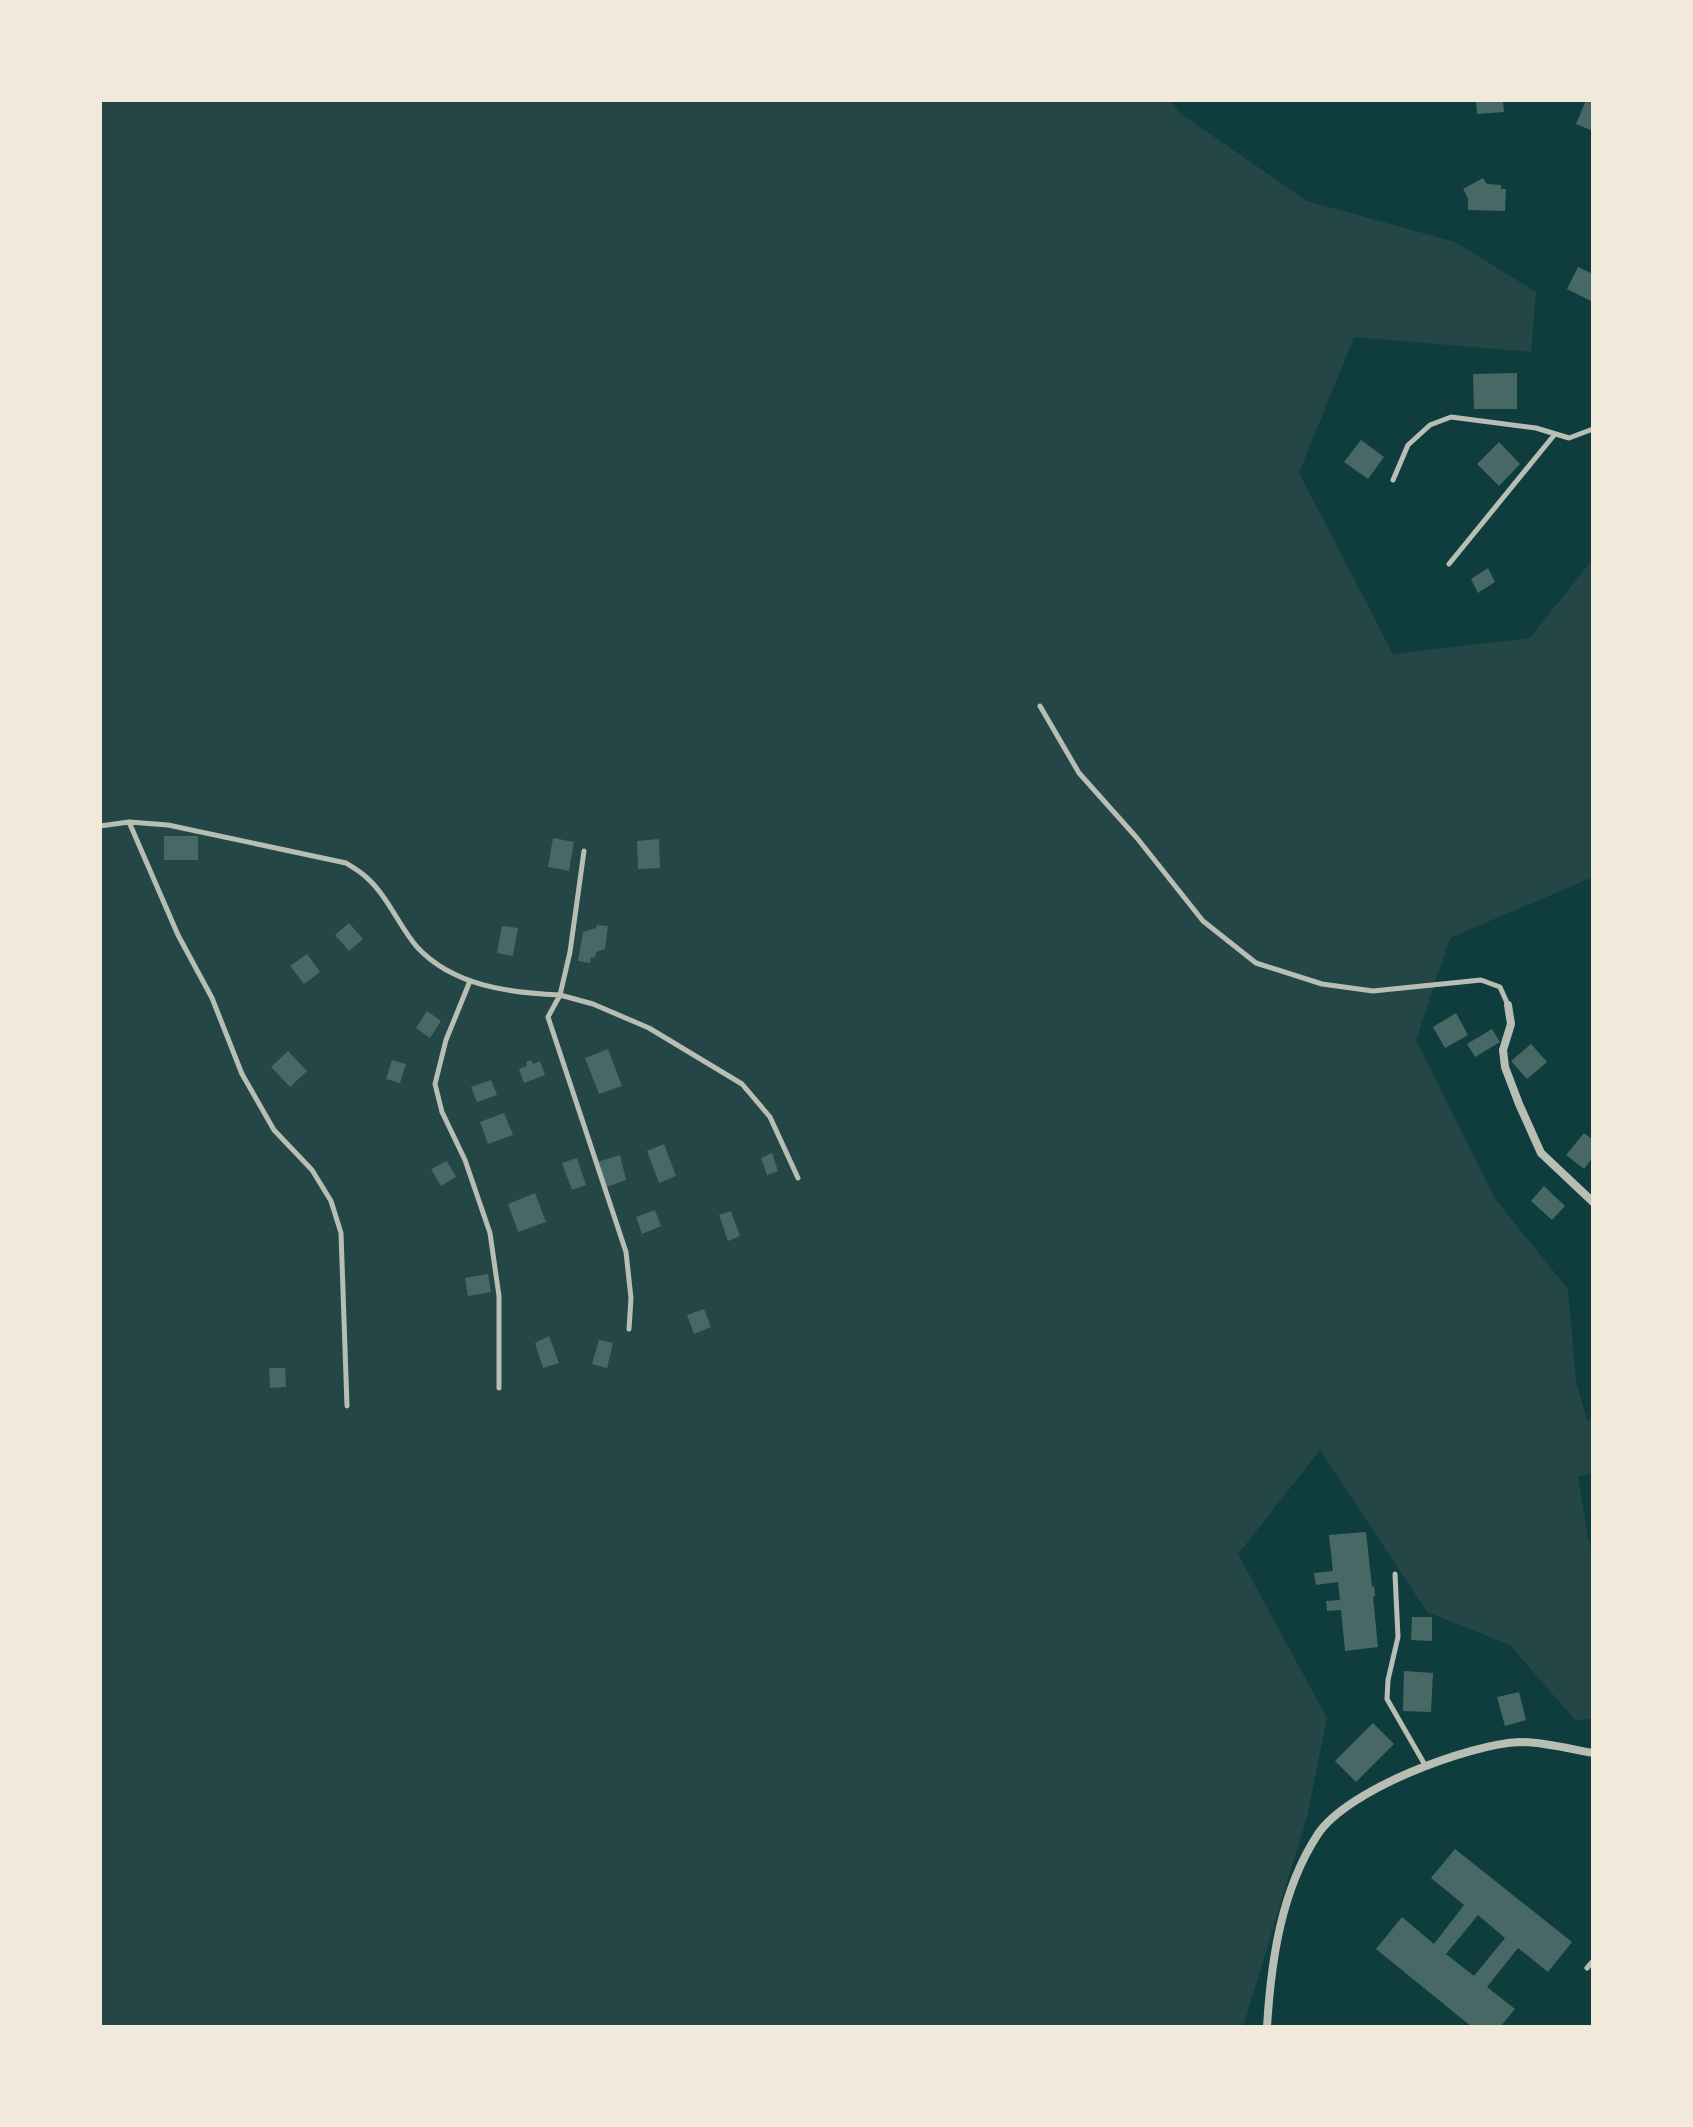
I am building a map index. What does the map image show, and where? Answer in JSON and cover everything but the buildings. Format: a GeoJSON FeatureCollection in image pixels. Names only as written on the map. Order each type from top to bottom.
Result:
{"type":"FeatureCollection","features":[{"type":"Feature","properties":{"kind":"street"},"geometry":{"type":"LineString","coordinates":[[1508,1005],[1511,1024],[1503,1050],[1505,1067],[1519,1104],[1541,1153],[1593,1202]]}},
{"type":"Feature","properties":{"kind":"street"},"geometry":{"type":"LineString","coordinates":[[1267,2027],[1271,1971],[1294,1877],[1319,1831],[1350,1803],[1425,1765],[1520,1742],[1593,1753]]}},
{"type":"Feature","properties":{"kind":"lane"},"geometry":{"type":"LineString","coordinates":[[1393,480],[1408,445],[1430,425],[1451,417],[1536,428],[1569,438],[1593,429]]}},
{"type":"Feature","properties":{"kind":"lane"},"geometry":{"type":"LineString","coordinates":[[1449,564],[1555,434]]}},
{"type":"Feature","properties":{"kind":"lane"},"geometry":{"type":"LineString","coordinates":[[1040,706],[1079,773],[1137,838],[1203,921],[1256,963],[1322,984],[1373,991],[1481,980],[1500,987],[1508,1005]]}},
{"type":"Feature","properties":{"kind":"lane"},"geometry":{"type":"LineString","coordinates":[[129,822],[178,935],[212,998],[242,1074],[274,1130],[312,1170],[331,1201],[341,1233],[347,1406]]}},
{"type":"Feature","properties":{"kind":"lane"},"geometry":{"type":"LineString","coordinates":[[100,826],[129,822],[168,825],[346,863],[368,878],[418,947],[440,967],[470,981],[518,994],[560,995],[593,1004],[649,1028],[742,1084],[770,1117],[798,1178]]}},
{"type":"Feature","properties":{"kind":"lane"},"geometry":{"type":"LineString","coordinates":[[584,851],[570,952],[560,995],[548,1017],[626,1252],[631,1298],[629,1329]]}},
{"type":"Feature","properties":{"kind":"lane"},"geometry":{"type":"LineString","coordinates":[[470,981],[446,1040],[435,1084],[442,1112],[465,1160],[490,1233],[499,1296],[499,1388]]}},
{"type":"Feature","properties":{"kind":"lane"},"geometry":{"type":"LineString","coordinates":[[1395,1574],[1398,1637],[1387,1699],[1425,1765]]}},
{"type":"Feature","properties":{"kind":"lane"},"geometry":{"type":"LineString","coordinates":[[1587,1968],[1593,1961]]}},
{"type":"Feature","properties":{"kind":"shaded area"},"geometry":{"type":"Polygon","coordinates":[[[100,100],[1169,100],[1181,114],[1307,201],[1455,242],[1536,292],[1531,352],[1354,337],[1299,473],[1393,654],[1530,638],[1593,559],[1593,877],[1450,938],[1416,1040],[1495,1199],[1568,1289],[1576,1381],[1587,1420],[1593,1422],[1593,1474],[1578,1476],[1593,1552],[1593,1719],[1575,1720],[1510,1645],[1427,1612],[1320,1450],[1238,1554],[1327,1718],[1307,1817],[1243,2027],[100,2027],[100,100]]]}}]}
